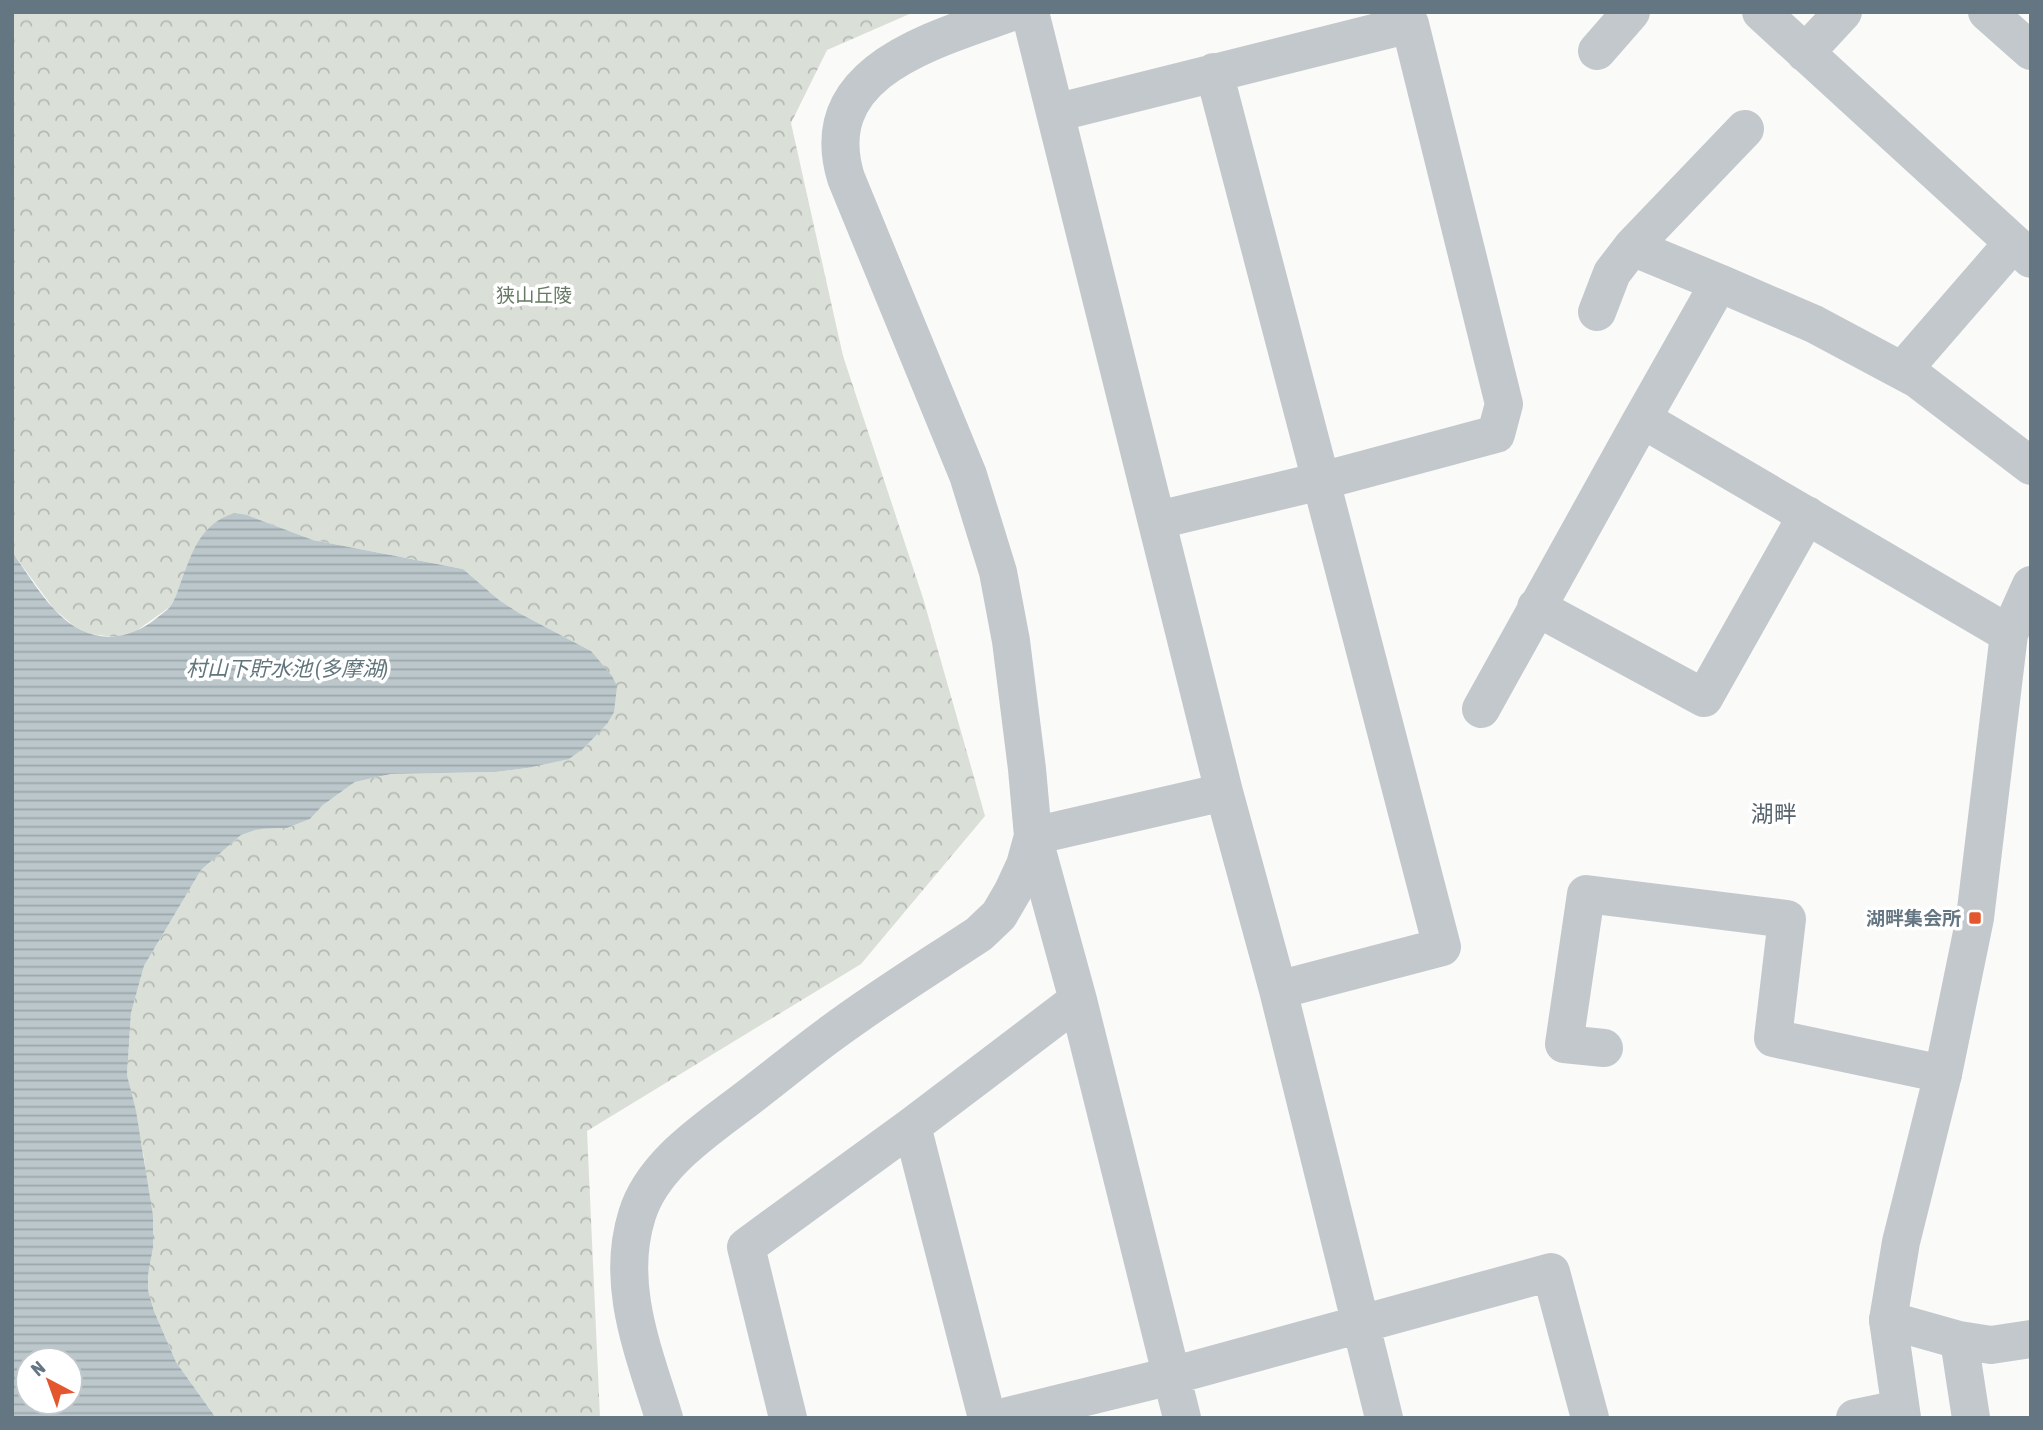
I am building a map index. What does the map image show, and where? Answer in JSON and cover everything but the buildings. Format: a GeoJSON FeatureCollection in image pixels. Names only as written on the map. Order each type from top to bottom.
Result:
{"type":"FeatureCollection","features":[{"type":"Feature","properties":{"kind":"street"},"geometry":{"type":"LineString","coordinates":[[1012,12],[897,59],[867,80],[853,97],[844,117],[839,143],[846,178],[968,475],[998,572],[1021,715],[1033,836],[1078,1000],[1182,1418]]}},
{"type":"Feature","properties":{"kind":"street"},"geometry":{"type":"LineString","coordinates":[[1030,12],[1224,792],[1279,990],[1384,1418]]}},
{"type":"Feature","properties":{"kind":"street"},"geometry":{"type":"LineString","coordinates":[[1597,51],[1631,12]]}},
{"type":"Feature","properties":{"kind":"street"},"geometry":{"type":"LineString","coordinates":[[1761,12],[2022,251],[1902,371]]}},
{"type":"Feature","properties":{"kind":"street"},"geometry":{"type":"LineString","coordinates":[[1805,53],[1843,12]]}},
{"type":"Feature","properties":{"kind":"street"},"geometry":{"type":"LineString","coordinates":[[1987,12],[2031,51]]}},
{"type":"Feature","properties":{"kind":"street"},"geometry":{"type":"LineString","coordinates":[[1055,113],[1410,24],[1504,404],[1496,434],[1321,481],[1158,520]]}},
{"type":"Feature","properties":{"kind":"street"},"geometry":{"type":"LineString","coordinates":[[1214,72],[1442,947],[1279,990]]}},
{"type":"Feature","properties":{"kind":"street"},"geometry":{"type":"LineString","coordinates":[[1597,312],[1612,273],[1632,247],[1745,129]]}},
{"type":"Feature","properties":{"kind":"street"},"geometry":{"type":"LineString","coordinates":[[1632,247],[1814,324],[1917,379],[2031,466]]}},
{"type":"Feature","properties":{"kind":"street"},"geometry":{"type":"LineString","coordinates":[[1481,709],[1719,283]]}},
{"type":"Feature","properties":{"kind":"street"},"geometry":{"type":"LineString","coordinates":[[1642,419],[2008,634]]}},
{"type":"Feature","properties":{"kind":"street"},"geometry":{"type":"LineString","coordinates":[[1536,607],[1704,698],[1807,515]]}},
{"type":"Feature","properties":{"kind":"street"},"geometry":{"type":"LineString","coordinates":[[1855,1418],[1900,1413],[1888,1320],[1901,1242],[1943,1073],[1975,918],[2008,634],[2031,585]]}},
{"type":"Feature","properties":{"kind":"street"},"geometry":{"type":"LineString","coordinates":[[1033,836],[1224,792]]}},
{"type":"Feature","properties":{"kind":"street"},"geometry":{"type":"LineString","coordinates":[[664,1418],[631,1302],[629,1256],[637,1216],[644,1198],[664,1169],[688,1147],[830,1034],[979,934],[999,915],[1013,891],[1025,865],[1033,836]]}},
{"type":"Feature","properties":{"kind":"street"},"geometry":{"type":"LineString","coordinates":[[1604,1048],[1564,1044],[1586,894],[1787,919],[1773,1038],[1943,1073]]}},
{"type":"Feature","properties":{"kind":"street"},"geometry":{"type":"LineString","coordinates":[[788,1418],[746,1247],[1078,1000]]}},
{"type":"Feature","properties":{"kind":"street"},"geometry":{"type":"LineString","coordinates":[[912,1126],[987,1418]]}},
{"type":"Feature","properties":{"kind":"street"},"geometry":{"type":"LineString","coordinates":[[1000,1418],[1171,1376],[1551,1272],[1590,1418]]}},
{"type":"Feature","properties":{"kind":"street"},"geometry":{"type":"LineString","coordinates":[[1888,1320],[1959,1340],[1991,1345],[2031,1339]]}},
{"type":"Feature","properties":{"kind":"street"},"geometry":{"type":"LineString","coordinates":[[1959,1340],[1971,1418]]}},
{"type":"Feature","properties":{"kind":"green space","name":"狭山丘陵"},"geometry":{"type":"Polygon","coordinates":[[[12,12],[914,12],[827,50],[791,123],[843,356],[923,598],[985,816],[861,964],[587,1131],[600,1418],[216,1418],[176,1362],[154,1311],[148,1290],[153,1248],[144,1157],[127,1075],[131,1013],[144,966],[201,870],[241,835],[259,829],[287,828],[310,819],[323,805],[355,782],[391,774],[496,772],[527,768],[584,748],[607,724],[591,651],[519,613],[499,600],[463,569],[313,540],[247,515],[178,591],[171,606],[132,634],[116,637],[89,634],[74,626],[54,609],[12,552],[12,12]]]}},
{"type":"Feature","properties":{"kind":"water","name":"村山下貯水池 (多摩湖)"},"geometry":{"type":"Polygon","coordinates":[[[234,513],[247,515],[313,540],[463,569],[499,600],[519,613],[591,651],[617,686],[614,712],[607,724],[569,759],[496,772],[391,774],[355,782],[323,805],[310,819],[287,828],[259,829],[241,835],[201,870],[144,966],[131,1013],[127,1075],[136,1111],[153,1216],[153,1248],[148,1290],[176,1362],[216,1418],[12,1418],[12,552],[43,596],[66,620],[91,634],[118,636],[145,626],[170,607],[199,540],[213,524],[234,513]]]}},
{"type":"Feature","properties":{"kind":"place","name":"湖畔集会所"},"geometry":{"type":"Point","coordinates":[1975,918]}},
{"type":"Feature","properties":{"kind":"district","name":"湖畔"},"geometry":{"type":"Point","coordinates":[1774,814]}}]}
